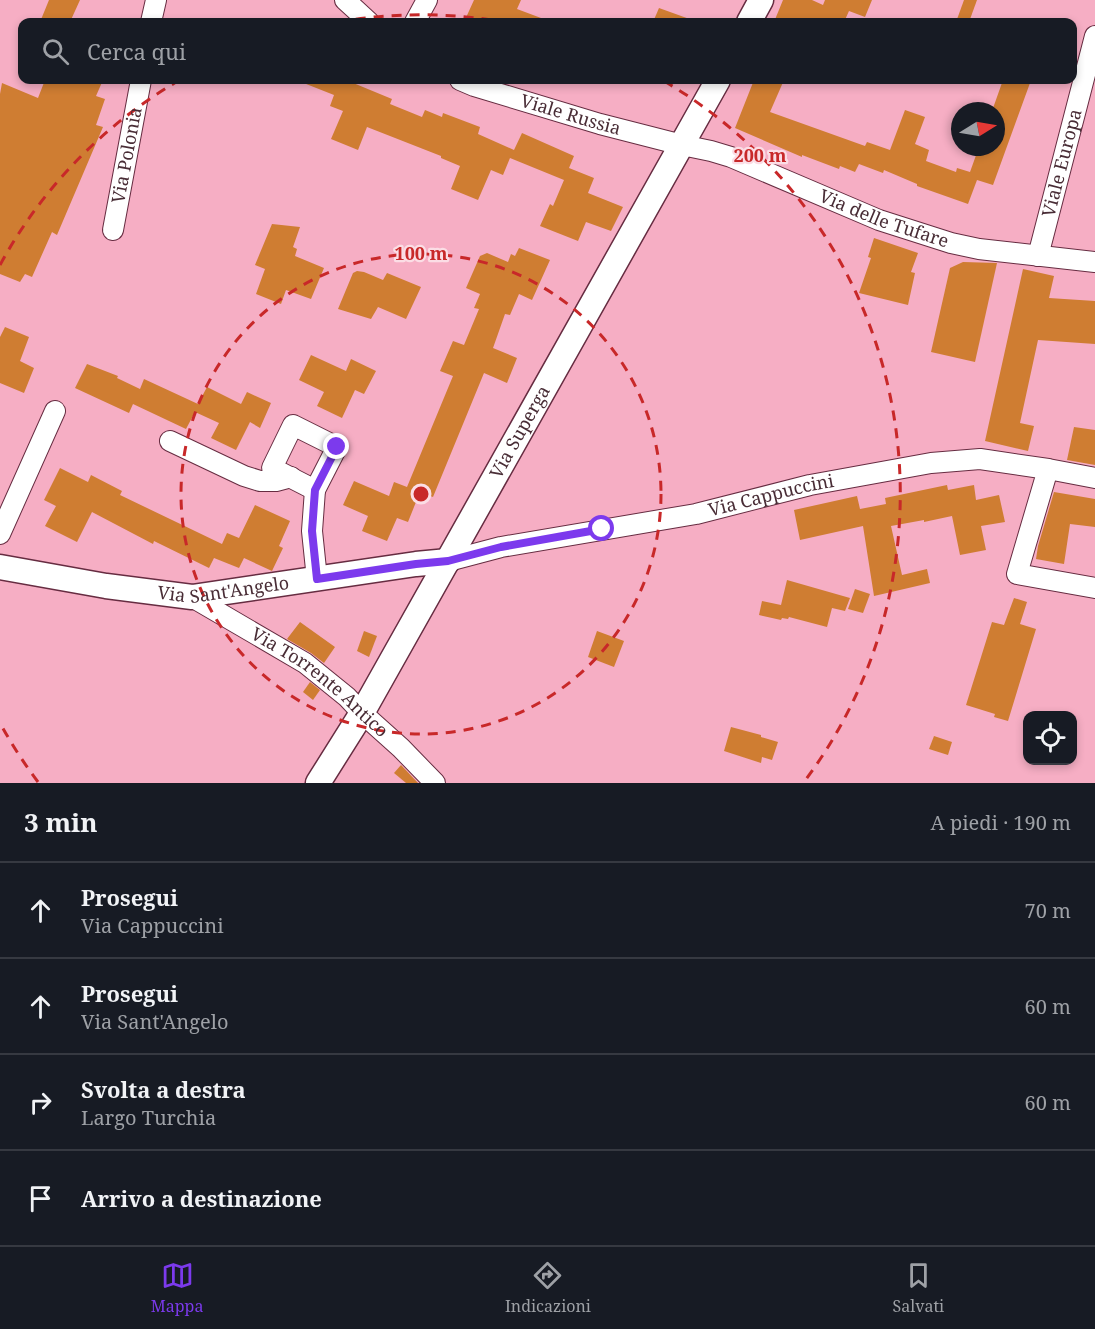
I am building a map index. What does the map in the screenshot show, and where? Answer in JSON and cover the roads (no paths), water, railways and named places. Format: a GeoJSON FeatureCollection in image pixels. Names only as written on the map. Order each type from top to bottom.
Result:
{"type":"FeatureCollection","features":[{"type":"Feature","properties":{"kind":"street"},"geometry":{"type":"LineString","coordinates":[[153,18],[156,0]]}},
{"type":"Feature","properties":{"kind":"street"},"geometry":{"type":"LineString","coordinates":[[345,0],[365,18]]}},
{"type":"Feature","properties":{"kind":"street"},"geometry":{"type":"LineString","coordinates":[[417,18],[427,0]]}},
{"type":"Feature","properties":{"kind":"street"},"geometry":{"type":"LineString","coordinates":[[751,18],[761,0]]}},
{"type":"Feature","properties":{"kind":"street","name":"Viale Europa"},"geometry":{"type":"LineString","coordinates":[[1038,256],[1095,36]]}},
{"type":"Feature","properties":{"kind":"street","name":"Via Polonia"},"geometry":{"type":"LineString","coordinates":[[113,230],[140,84]]}},
{"type":"Feature","properties":{"kind":"street","name":"Viale Russia"},"geometry":{"type":"LineString","coordinates":[[469,84],[600,124],[682,145]]}},
{"type":"Feature","properties":{"kind":"street","name":"Via Superga"},"geometry":{"type":"LineString","coordinates":[[318,783],[362,713],[716,84]]}},
{"type":"Feature","properties":{"kind":"street","name":"Via delle Tufare"},"geometry":{"type":"LineString","coordinates":[[682,145],[730,157],[879,220],[960,245],[1095,262]]}},
{"type":"Feature","properties":{"kind":"street"},"geometry":{"type":"LineString","coordinates":[[0,534],[55,411]]}},
{"type":"Feature","properties":{"kind":"street"},"geometry":{"type":"LineString","coordinates":[[315,490],[272,468],[293,425],[337,447],[315,490],[312,531],[317,579]]}},
{"type":"Feature","properties":{"kind":"street"},"geometry":{"type":"LineString","coordinates":[[170,441],[244,476],[260,481],[276,481],[291,477]]}},
{"type":"Feature","properties":{"kind":"street","name":"Via Cappuccini"},"geometry":{"type":"LineString","coordinates":[[448,561],[501,547],[696,514],[810,485],[931,463],[980,459],[1095,478]]}},
{"type":"Feature","properties":{"kind":"street"},"geometry":{"type":"LineString","coordinates":[[1048,469],[1017,574],[1095,588]]}},
{"type":"Feature","properties":{"kind":"street","name":"Via Sant'Angelo"},"geometry":{"type":"LineString","coordinates":[[0,567],[106,586],[192,597],[448,561]]}},
{"type":"Feature","properties":{"kind":"street","name":"Via Torrente Antico"},"geometry":{"type":"LineString","coordinates":[[192,597],[305,663],[347,697],[435,783]]}}]}
